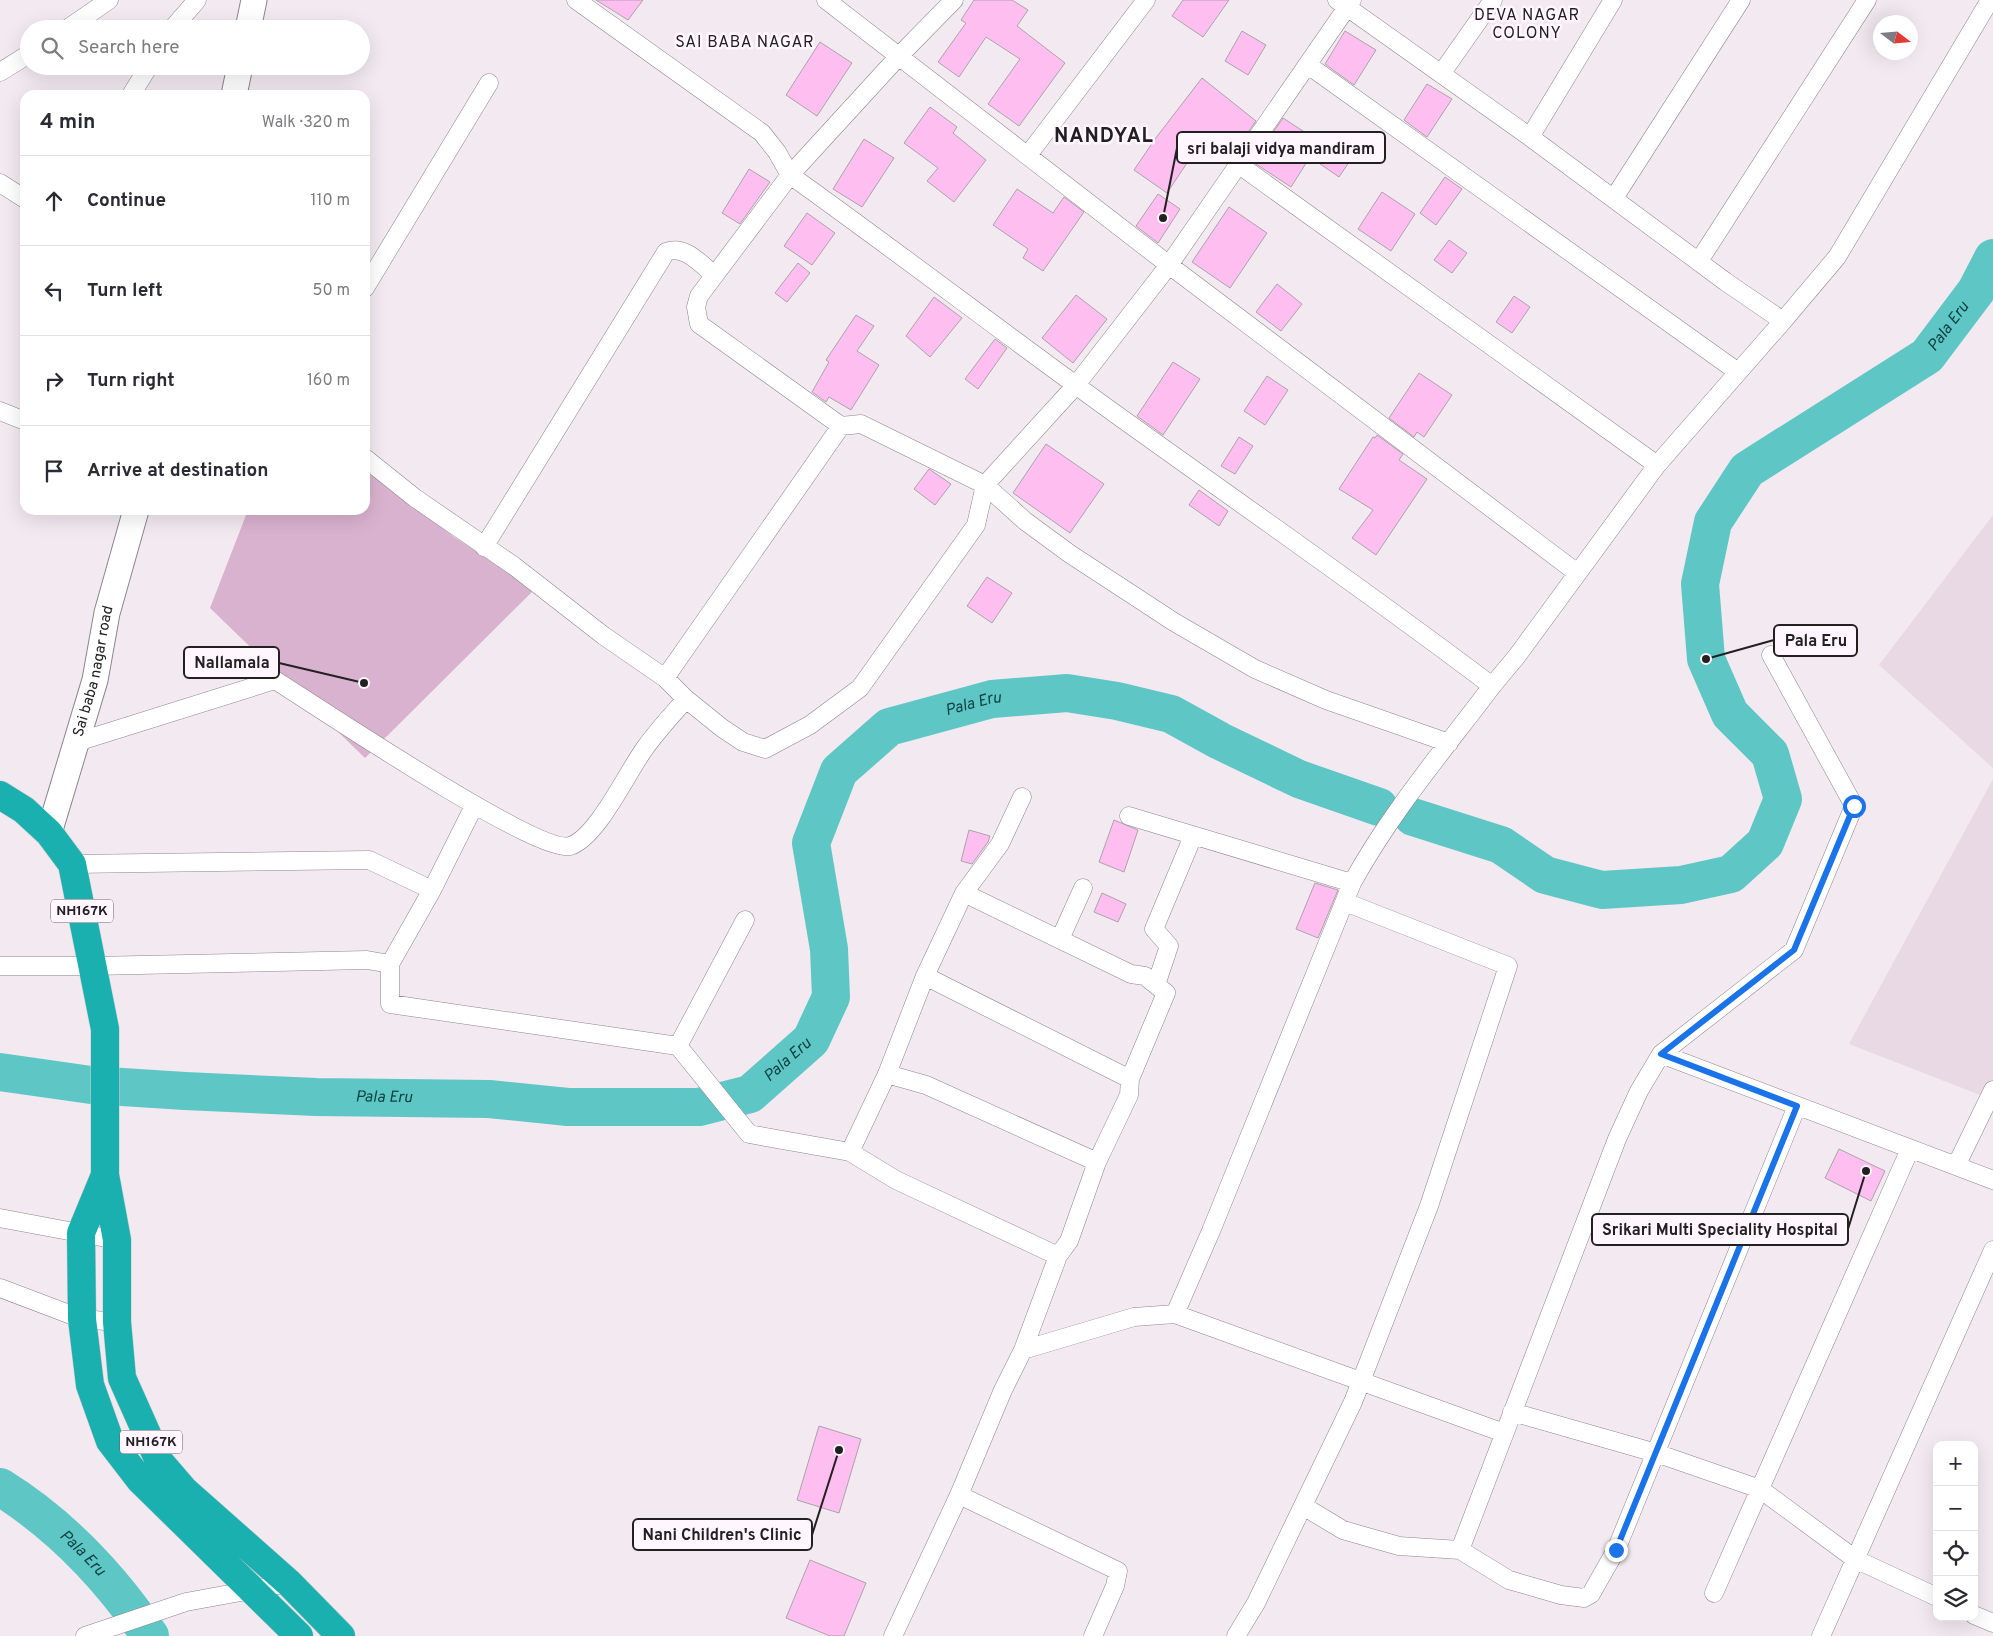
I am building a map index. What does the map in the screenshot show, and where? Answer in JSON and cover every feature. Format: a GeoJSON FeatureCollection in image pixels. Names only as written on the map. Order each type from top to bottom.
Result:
{"type":"FeatureCollection","features":[{"type":"Feature","properties":{"kind":"highway","name":"NH167K"},"geometry":{"type":"LineString","coordinates":[[0,795],[12,812],[49,833],[72,864],[105,1029],[105,1176],[117,1240],[117,1322],[122,1378],[159,1461],[184,1490],[288,1583],[341,1636]]}},
{"type":"Feature","properties":{"kind":"highway","name":"NH167K"},"geometry":{"type":"LineString","coordinates":[[105,1176],[81,1233],[82,1319],[90,1386],[110,1441],[140,1480],[254,1589],[299,1636]]}},
{"type":"Feature","properties":{"kind":"main road"},"geometry":{"type":"LineString","coordinates":[[250,20],[254,0]]}},
{"type":"Feature","properties":{"kind":"main road"},"geometry":{"type":"LineString","coordinates":[[235,90],[238,75]]}},
{"type":"Feature","properties":{"kind":"main road","name":"Sai baba nagar road"},"geometry":{"type":"LineString","coordinates":[[49,833],[74,743],[95,680],[108,613],[135,515]]}},
{"type":"Feature","properties":{"kind":"street"},"geometry":{"type":"LineString","coordinates":[[79,20],[109,0]]}},
{"type":"Feature","properties":{"kind":"street"},"geometry":{"type":"LineString","coordinates":[[180,20],[197,0]]}},
{"type":"Feature","properties":{"kind":"street"},"geometry":{"type":"LineString","coordinates":[[576,0],[762,133],[778,152],[790,175],[1492,686]]}},
{"type":"Feature","properties":{"kind":"street"},"geometry":{"type":"LineString","coordinates":[[826,0],[1169,265],[1576,572]]}},
{"type":"Feature","properties":{"kind":"street"},"geometry":{"type":"LineString","coordinates":[[954,0],[790,175],[699,296],[696,307],[699,324],[841,426],[861,424],[985,485],[1025,521],[1070,554],[1174,622],[1255,669],[1326,700],[1450,743]]}},
{"type":"Feature","properties":{"kind":"street"},"geometry":{"type":"LineString","coordinates":[[1028,155],[1146,0]]}},
{"type":"Feature","properties":{"kind":"street"},"geometry":{"type":"LineString","coordinates":[[1441,74],[1493,0]]}},
{"type":"Feature","properties":{"kind":"street"},"geometry":{"type":"LineString","coordinates":[[1530,137],[1613,0]]}},
{"type":"Feature","properties":{"kind":"street"},"geometry":{"type":"LineString","coordinates":[[1614,198],[1741,0]]}},
{"type":"Feature","properties":{"kind":"street"},"geometry":{"type":"LineString","coordinates":[[1699,261],[1867,0]]}},
{"type":"Feature","properties":{"kind":"street"},"geometry":{"type":"LineString","coordinates":[[1174,1314],[1211,1231],[1352,883],[1374,844],[1492,686],[1517,656],[1576,572],[1657,465],[1837,257],[1990,0]]}},
{"type":"Feature","properties":{"kind":"street"},"geometry":{"type":"LineString","coordinates":[[370,462],[415,498],[514,566],[604,636],[665,678],[686,699],[743,742],[765,749],[810,725],[860,688],[976,524],[985,485],[1076,385],[1169,265],[1308,65],[1346,2],[1441,74],[1783,321]]}},
{"type":"Feature","properties":{"kind":"street"},"geometry":{"type":"LineString","coordinates":[[0,72],[20,60]]}},
{"type":"Feature","properties":{"kind":"street"},"geometry":{"type":"LineString","coordinates":[[1308,65],[1738,372]]}},
{"type":"Feature","properties":{"kind":"street"},"geometry":{"type":"LineString","coordinates":[[134,90],[143,75]]}},
{"type":"Feature","properties":{"kind":"street"},"geometry":{"type":"LineString","coordinates":[[370,280],[488,83]]}},
{"type":"Feature","properties":{"kind":"street"},"geometry":{"type":"LineString","coordinates":[[1238,164],[1657,465]]}},
{"type":"Feature","properties":{"kind":"street"},"geometry":{"type":"LineString","coordinates":[[0,183],[20,196]]}},
{"type":"Feature","properties":{"kind":"street"},"geometry":{"type":"LineString","coordinates":[[484,547],[666,252],[673,249],[682,250],[714,275]]}},
{"type":"Feature","properties":{"kind":"street"},"geometry":{"type":"LineString","coordinates":[[0,411],[20,419]]}},
{"type":"Feature","properties":{"kind":"street"},"geometry":{"type":"LineString","coordinates":[[665,678],[732,586],[841,426]]}},
{"type":"Feature","properties":{"kind":"street"},"geometry":{"type":"LineString","coordinates":[[1460,1550],[1617,1139],[1639,1091],[1661,1054],[1794,950],[1854,806],[1770,655]]}},
{"type":"Feature","properties":{"kind":"street"},"geometry":{"type":"LineString","coordinates":[[74,743],[275,680],[474,806],[550,844],[569,846],[582,839],[604,814],[645,748],[686,699]]}},
{"type":"Feature","properties":{"kind":"street"},"geometry":{"type":"LineString","coordinates":[[850,1152],[887,1074],[925,976],[964,893],[1000,844],[1022,797]]}},
{"type":"Feature","properties":{"kind":"street"},"geometry":{"type":"LineString","coordinates":[[474,806],[432,890],[390,964],[390,1004],[678,1046],[749,1134],[850,1152],[896,1180],[1058,1256]]}},
{"type":"Feature","properties":{"kind":"street"},"geometry":{"type":"LineString","coordinates":[[1129,816],[1352,883]]}},
{"type":"Feature","properties":{"kind":"street"},"geometry":{"type":"LineString","coordinates":[[1156,985],[1169,946],[1154,929],[1193,836]]}},
{"type":"Feature","properties":{"kind":"street"},"geometry":{"type":"LineString","coordinates":[[72,864],[369,860],[432,890]]}},
{"type":"Feature","properties":{"kind":"street"},"geometry":{"type":"LineString","coordinates":[[1060,940],[1083,888]]}},
{"type":"Feature","properties":{"kind":"street"},"geometry":{"type":"LineString","coordinates":[[893,1636],[959,1495],[1003,1390],[1023,1350],[1058,1256],[1069,1241],[1097,1162],[1129,1095],[1130,1079],[1166,993],[1145,976],[1131,974],[964,893]]}},
{"type":"Feature","properties":{"kind":"street"},"geometry":{"type":"LineString","coordinates":[[1236,1636],[1256,1603],[1353,1402],[1429,1206],[1508,966],[1345,902]]}},
{"type":"Feature","properties":{"kind":"street"},"geometry":{"type":"LineString","coordinates":[[678,1046],[746,920]]}},
{"type":"Feature","properties":{"kind":"street"},"geometry":{"type":"LineString","coordinates":[[0,966],[93,966],[367,960],[390,964]]}},
{"type":"Feature","properties":{"kind":"street"},"geometry":{"type":"LineString","coordinates":[[925,976],[1130,1079]]}},
{"type":"Feature","properties":{"kind":"street"},"geometry":{"type":"LineString","coordinates":[[1661,1054],[1993,1180]]}},
{"type":"Feature","properties":{"kind":"street"},"geometry":{"type":"LineString","coordinates":[[887,1074],[926,1085],[1097,1162]]}},
{"type":"Feature","properties":{"kind":"street"},"geometry":{"type":"LineString","coordinates":[[1956,1166],[1993,1090]]}},
{"type":"Feature","properties":{"kind":"street"},"geometry":{"type":"LineString","coordinates":[[1303,1506],[1343,1530],[1399,1546],[1460,1550],[1508,1580],[1561,1595],[1584,1598],[1591,1594],[1616,1550],[1797,1106]]}},
{"type":"Feature","properties":{"kind":"street"},"geometry":{"type":"LineString","coordinates":[[1714,1593],[1910,1149]]}},
{"type":"Feature","properties":{"kind":"street"},"geometry":{"type":"LineString","coordinates":[[0,1218],[117,1240]]}},
{"type":"Feature","properties":{"kind":"street"},"geometry":{"type":"LineString","coordinates":[[1821,1636],[1993,1250]]}},
{"type":"Feature","properties":{"kind":"street"},"geometry":{"type":"LineString","coordinates":[[0,1288],[82,1319],[117,1322]]}},
{"type":"Feature","properties":{"kind":"street"},"geometry":{"type":"LineString","coordinates":[[1023,1350],[1134,1317],[1174,1314],[1504,1433]]}},
{"type":"Feature","properties":{"kind":"street"},"geometry":{"type":"LineString","coordinates":[[1512,1412],[1656,1453],[1760,1489],[1855,1559],[1933,1595]]}},
{"type":"Feature","properties":{"kind":"street"},"geometry":{"type":"LineString","coordinates":[[959,1495],[1118,1571],[1115,1586],[1093,1636]]}},
{"type":"Feature","properties":{"kind":"street"},"geometry":{"type":"LineString","coordinates":[[87,1635],[186,1602],[288,1583]]}},
{"type":"Feature","properties":{"kind":"street"},"geometry":{"type":"LineString","coordinates":[[1978,1617],[1993,1624]]}},
{"type":"Feature","properties":{"kind":"street"},"geometry":{"type":"LineString","coordinates":[[1990,1636],[1993,1629]]}},
{"type":"Feature","properties":{"kind":"shaded area"},"geometry":{"type":"Polygon","coordinates":[[[370,473],[454,537],[522,581],[533,591],[365,758],[210,608],[246,515],[370,515],[370,473]]]}},
{"type":"Feature","properties":{"kind":"shaded area"},"geometry":{"type":"Polygon","coordinates":[[[1993,515],[1993,768],[1879,665],[1993,515]]]}},
{"type":"Feature","properties":{"kind":"shaded area"},"geometry":{"type":"Polygon","coordinates":[[[1993,779],[1993,1100],[1849,1044],[1993,779]]]}},
{"type":"Feature","properties":{"kind":"building"},"geometry":{"type":"Polygon","coordinates":[[[596,0],[643,0],[628,20],[596,0]]]}},
{"type":"Feature","properties":{"kind":"building"},"geometry":{"type":"Polygon","coordinates":[[[974,0],[1012,0],[1028,10],[1017,26],[1065,63],[1019,126],[988,104],[1020,59],[986,37],[959,77],[938,62],[966,23],[961,20],[974,0]]]}},
{"type":"Feature","properties":{"kind":"building"},"geometry":{"type":"Polygon","coordinates":[[[1183,0],[1229,0],[1203,37],[1172,16],[1183,0]]]}},
{"type":"Feature","properties":{"kind":"building"},"geometry":{"type":"Polygon","coordinates":[[[1242,31],[1266,45],[1248,75],[1225,61],[1242,31]]]}},
{"type":"Feature","properties":{"kind":"building"},"geometry":{"type":"Polygon","coordinates":[[[1345,31],[1376,50],[1354,85],[1325,64],[1345,31]]]}},
{"type":"Feature","properties":{"kind":"building"},"geometry":{"type":"Polygon","coordinates":[[[820,42],[852,63],[817,116],[786,95],[820,42]]]}},
{"type":"Feature","properties":{"kind":"building"},"geometry":{"type":"Polygon","coordinates":[[[1202,78],[1256,121],[1235,151],[1232,149],[1226,158],[1203,139],[1167,193],[1134,170],[1155,139],[1202,78]]]}},
{"type":"Feature","properties":{"kind":"building"},"geometry":{"type":"Polygon","coordinates":[[[1427,84],[1452,99],[1427,137],[1404,120],[1427,84]]]}},
{"type":"Feature","properties":{"kind":"building"},"geometry":{"type":"Polygon","coordinates":[[[930,107],[957,127],[953,133],[986,160],[954,202],[927,181],[938,168],[904,143],[930,107]]]}},
{"type":"Feature","properties":{"kind":"building"},"geometry":{"type":"Polygon","coordinates":[[[1283,118],[1329,148],[1336,138],[1356,152],[1339,177],[1310,157],[1291,187],[1253,162],[1283,118]]]}},
{"type":"Feature","properties":{"kind":"building"},"geometry":{"type":"Polygon","coordinates":[[[864,139],[894,158],[862,207],[833,189],[864,139]]]}},
{"type":"Feature","properties":{"kind":"building"},"geometry":{"type":"Polygon","coordinates":[[[749,169],[770,182],[740,224],[722,213],[749,169]]]}},
{"type":"Feature","properties":{"kind":"building"},"geometry":{"type":"Polygon","coordinates":[[[1445,177],[1462,189],[1436,225],[1420,213],[1445,177]]]}},
{"type":"Feature","properties":{"kind":"building"},"geometry":{"type":"Polygon","coordinates":[[[1017,189],[1053,213],[1064,197],[1084,212],[1043,271],[1023,258],[1028,249],[993,225],[1017,189]]]}},
{"type":"Feature","properties":{"kind":"building"},"geometry":{"type":"Polygon","coordinates":[[[1382,192],[1415,214],[1391,251],[1358,229],[1382,192]]]}},
{"type":"Feature","properties":{"kind":"building"},"geometry":{"type":"Polygon","coordinates":[[[1158,194],[1180,209],[1158,243],[1136,226],[1158,194]]]}},
{"type":"Feature","properties":{"kind":"building"},"geometry":{"type":"Polygon","coordinates":[[[1229,207],[1267,233],[1230,288],[1192,262],[1229,207]]]}},
{"type":"Feature","properties":{"kind":"building"},"geometry":{"type":"Polygon","coordinates":[[[807,213],[835,233],[812,265],[784,246],[807,213]]]}},
{"type":"Feature","properties":{"kind":"building"},"geometry":{"type":"Polygon","coordinates":[[[1449,240],[1467,253],[1452,273],[1434,260],[1449,240]]]}},
{"type":"Feature","properties":{"kind":"building"},"geometry":{"type":"Polygon","coordinates":[[[798,263],[810,273],[787,302],[775,293],[798,263]]]}},
{"type":"Feature","properties":{"kind":"building"},"geometry":{"type":"Polygon","coordinates":[[[1277,284],[1302,304],[1281,331],[1256,312],[1277,284]]]}},
{"type":"Feature","properties":{"kind":"building"},"geometry":{"type":"Polygon","coordinates":[[[1076,295],[1107,319],[1073,363],[1042,338],[1076,295]]]}},
{"type":"Feature","properties":{"kind":"building"},"geometry":{"type":"Polygon","coordinates":[[[1514,296],[1530,307],[1512,333],[1496,322],[1514,296]]]}},
{"type":"Feature","properties":{"kind":"building"},"geometry":{"type":"Polygon","coordinates":[[[934,297],[962,318],[930,357],[906,336],[934,297]]]}},
{"type":"Feature","properties":{"kind":"building"},"geometry":{"type":"Polygon","coordinates":[[[856,315],[874,326],[857,351],[879,365],[851,410],[829,397],[826,402],[812,392],[829,362],[826,360],[856,315]]]}},
{"type":"Feature","properties":{"kind":"building"},"geometry":{"type":"Polygon","coordinates":[[[995,339],[1007,348],[978,389],[965,379],[995,339]]]}},
{"type":"Feature","properties":{"kind":"building"},"geometry":{"type":"Polygon","coordinates":[[[1173,362],[1200,379],[1163,435],[1137,416],[1173,362]]]}},
{"type":"Feature","properties":{"kind":"building"},"geometry":{"type":"Polygon","coordinates":[[[1419,373],[1452,395],[1424,437],[1417,432],[1414,437],[1389,418],[1419,373]]]}},
{"type":"Feature","properties":{"kind":"building"},"geometry":{"type":"Polygon","coordinates":[[[1267,376],[1288,390],[1265,425],[1244,411],[1267,376]]]}},
{"type":"Feature","properties":{"kind":"building"},"geometry":{"type":"Polygon","coordinates":[[[1377,435],[1403,454],[1399,460],[1427,479],[1376,555],[1352,538],[1373,510],[1339,489],[1373,437],[1375,438],[1377,435]]]}},
{"type":"Feature","properties":{"kind":"building"},"geometry":{"type":"Polygon","coordinates":[[[1239,437],[1253,446],[1235,474],[1221,466],[1239,437]]]}},
{"type":"Feature","properties":{"kind":"building"},"geometry":{"type":"Polygon","coordinates":[[[1046,444],[1104,484],[1070,533],[1013,493],[1046,444]]]}},
{"type":"Feature","properties":{"kind":"building"},"geometry":{"type":"Polygon","coordinates":[[[929,469],[951,484],[935,505],[914,489],[929,469]]]}},
{"type":"Feature","properties":{"kind":"building"},"geometry":{"type":"Polygon","coordinates":[[[1199,490],[1228,511],[1219,526],[1189,505],[1199,490]]]}},
{"type":"Feature","properties":{"kind":"building"},"geometry":{"type":"Polygon","coordinates":[[[987,577],[1012,593],[992,623],[967,606],[987,577]]]}},
{"type":"Feature","properties":{"kind":"building"},"geometry":{"type":"Polygon","coordinates":[[[1114,820],[1138,830],[1124,872],[1099,862],[1114,820]]]}},
{"type":"Feature","properties":{"kind":"building"},"geometry":{"type":"Polygon","coordinates":[[[969,830],[990,836],[988,842],[972,864],[961,861],[969,830]]]}},
{"type":"Feature","properties":{"kind":"building"},"geometry":{"type":"Polygon","coordinates":[[[1315,883],[1338,890],[1318,938],[1296,929],[1315,883]]]}},
{"type":"Feature","properties":{"kind":"building"},"geometry":{"type":"Polygon","coordinates":[[[1102,893],[1126,904],[1118,922],[1094,912],[1102,893]]]}},
{"type":"Feature","properties":{"kind":"building"},"geometry":{"type":"Polygon","coordinates":[[[1839,1149],[1885,1171],[1871,1201],[1825,1178],[1839,1149]]]}},
{"type":"Feature","properties":{"kind":"building"},"geometry":{"type":"Polygon","coordinates":[[[819,1426],[861,1439],[839,1513],[797,1500],[819,1426]]]}},
{"type":"Feature","properties":{"kind":"building"},"geometry":{"type":"Polygon","coordinates":[[[810,1560],[866,1583],[844,1636],[830,1636],[786,1618],[810,1560]]]}},
{"type":"Feature","properties":{"kind":"waterway","name":"Pala Eru"},"geometry":{"type":"LineString","coordinates":[[1413,817],[1501,845],[1545,875],[1602,890],[1681,885],[1731,874],[1765,843],[1783,799],[1770,754],[1730,714],[1706,659],[1700,584],[1713,522],[1747,470],[1927,356],[1976,291],[1993,258]]}},
{"type":"Feature","properties":{"kind":"waterway","name":"Pala Eru"},"geometry":{"type":"LineString","coordinates":[[0,1072],[91,1085],[185,1091],[316,1097],[489,1099],[568,1107],[699,1107],[750,1094],[811,1040],[831,997],[829,949],[811,843],[839,771],[889,727],[992,699],[1067,693],[1117,701],[1171,714],[1220,741],[1299,779],[1379,807]]}},
{"type":"Feature","properties":{"kind":"waterway","name":"Pala Eru"},"geometry":{"type":"LineString","coordinates":[[0,1487],[44,1518],[64,1535],[101,1573],[135,1614],[150,1636]]}},
{"type":"Feature","properties":{"kind":"place","name":"sri balaji vidya mandiram"},"geometry":{"type":"Point","coordinates":[1163,218]}},
{"type":"Feature","properties":{"kind":"place","name":"Pala Eru"},"geometry":{"type":"Point","coordinates":[1706,659]}},
{"type":"Feature","properties":{"kind":"place","name":"Nallamala"},"geometry":{"type":"Point","coordinates":[364,683]}},
{"type":"Feature","properties":{"kind":"place","name":"Srikari Multi Speciality Hospital"},"geometry":{"type":"Point","coordinates":[1866,1171]}},
{"type":"Feature","properties":{"kind":"place","name":"Nani Children's Clinic"},"geometry":{"type":"Point","coordinates":[839,1450]}},
{"type":"Feature","properties":{"kind":"district","name":"DEVA NAGAR COLONY"},"geometry":{"type":"Point","coordinates":[1527,25]}},
{"type":"Feature","properties":{"kind":"district","name":"SAI BABA NAGAR"},"geometry":{"type":"Point","coordinates":[745,43]}},
{"type":"Feature","properties":{"kind":"district","name":"NANDYAL"},"geometry":{"type":"Point","coordinates":[1104,137]}},
{"type":"Feature","properties":{"kind":"route"},"geometry":{"type":"LineString","coordinates":[[1616,1550],[1797,1106],[1661,1054],[1794,950],[1854,806]]}}]}
